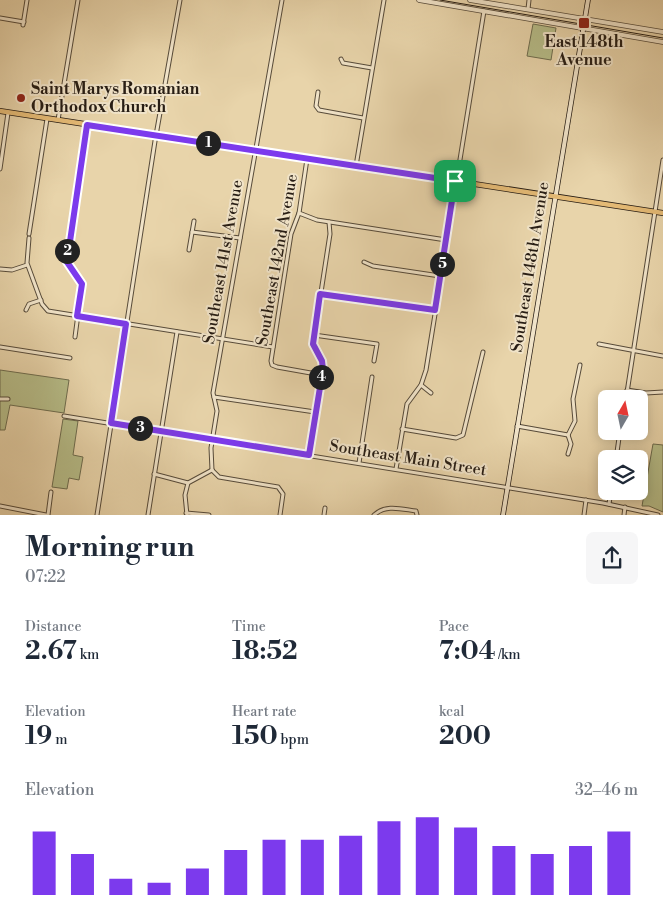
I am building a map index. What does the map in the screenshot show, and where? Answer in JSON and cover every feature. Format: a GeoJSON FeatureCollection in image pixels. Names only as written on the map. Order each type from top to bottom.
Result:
{"type":"FeatureCollection","features":[{"type":"Feature","properties":{"kind":"main road"},"geometry":{"type":"LineString","coordinates":[[419,0],[484,11],[663,32]]}},
{"type":"Feature","properties":{"kind":"main road"},"geometry":{"type":"LineString","coordinates":[[470,0],[528,9],[584,24],[606,33],[663,42]]}},
{"type":"Feature","properties":{"kind":"main road","name":"Southeast 148th Avenue"},"geometry":{"type":"LineString","coordinates":[[503,515],[554,196],[588,0]]}},
{"type":"Feature","properties":{"kind":"main road"},"geometry":{"type":"LineString","coordinates":[[0,111],[663,212]]}},
{"type":"Feature","properties":{"kind":"street"},"geometry":{"type":"LineString","coordinates":[[0,18],[23,23],[27,0]]}},
{"type":"Feature","properties":{"kind":"street"},"geometry":{"type":"LineString","coordinates":[[58,120],[78,0]]}},
{"type":"Feature","properties":{"kind":"street"},"geometry":{"type":"LineString","coordinates":[[97,515],[156,136],[180,0]]}},
{"type":"Feature","properties":{"kind":"street","name":"Southeast 141st Avenue"},"geometry":{"type":"LineString","coordinates":[[212,470],[213,440],[217,411],[214,397],[282,0]]}},
{"type":"Feature","properties":{"kind":"street"},"geometry":{"type":"LineString","coordinates":[[356,166],[384,0]]}},
{"type":"Feature","properties":{"kind":"street"},"geometry":{"type":"LineString","coordinates":[[528,9],[530,0]]}},
{"type":"Feature","properties":{"kind":"street"},"geometry":{"type":"LineString","coordinates":[[396,469],[407,404],[421,386],[426,370],[455,181],[484,11]]}},
{"type":"Feature","properties":{"kind":"street"},"geometry":{"type":"LineString","coordinates":[[604,40],[606,33]]}},
{"type":"Feature","properties":{"kind":"street"},"geometry":{"type":"LineString","coordinates":[[617,43],[619,35]]}},
{"type":"Feature","properties":{"kind":"street"},"geometry":{"type":"LineString","coordinates":[[341,59],[343,63],[372,68]]}},
{"type":"Feature","properties":{"kind":"street"},"geometry":{"type":"LineString","coordinates":[[318,92],[316,109],[364,118]]}},
{"type":"Feature","properties":{"kind":"street"},"geometry":{"type":"LineString","coordinates":[[0,169],[8,113]]}},
{"type":"Feature","properties":{"kind":"street"},"geometry":{"type":"LineString","coordinates":[[46,119],[26,257],[27,265],[48,312],[273,347]]}},
{"type":"Feature","properties":{"kind":"street"},"geometry":{"type":"LineString","coordinates":[[75,337],[82,289],[80,280],[67,262],[67,256],[87,125]]}},
{"type":"Feature","properties":{"kind":"street","name":"Southeast 142nd Avenue"},"geometry":{"type":"LineString","coordinates":[[307,159],[299,213],[291,234],[273,347],[272,365],[322,375]]}},
{"type":"Feature","properties":{"kind":"street"},"geometry":{"type":"LineString","coordinates":[[627,390],[663,160]]}},
{"type":"Feature","properties":{"kind":"street"},"geometry":{"type":"LineString","coordinates":[[299,213],[310,219],[446,240]]}},
{"type":"Feature","properties":{"kind":"street"},"geometry":{"type":"LineString","coordinates":[[189,250],[194,221]]}},
{"type":"Feature","properties":{"kind":"street"},"geometry":{"type":"LineString","coordinates":[[309,455],[323,365],[314,348],[314,335],[330,234],[329,222]]}},
{"type":"Feature","properties":{"kind":"street"},"geometry":{"type":"LineString","coordinates":[[192,232],[240,238]]}},
{"type":"Feature","properties":{"kind":"street"},"geometry":{"type":"LineString","coordinates":[[364,262],[373,266],[440,276]]}},
{"type":"Feature","properties":{"kind":"street"},"geometry":{"type":"LineString","coordinates":[[0,269],[12,270],[27,265]]}},
{"type":"Feature","properties":{"kind":"street"},"geometry":{"type":"LineString","coordinates":[[320,294],[435,310]]}},
{"type":"Feature","properties":{"kind":"street"},"geometry":{"type":"LineString","coordinates":[[26,310],[29,304],[41,300]]}},
{"type":"Feature","properties":{"kind":"street"},"geometry":{"type":"LineString","coordinates":[[148,515],[177,332]]}},
{"type":"Feature","properties":{"kind":"street"},"geometry":{"type":"LineString","coordinates":[[314,335],[376,344],[374,362]]}},
{"type":"Feature","properties":{"kind":"street"},"geometry":{"type":"LineString","coordinates":[[599,344],[663,356]]}},
{"type":"Feature","properties":{"kind":"street"},"geometry":{"type":"LineString","coordinates":[[0,347],[70,358]]}},
{"type":"Feature","properties":{"kind":"street"},"geometry":{"type":"LineString","coordinates":[[402,429],[456,438],[463,435],[483,352]]}},
{"type":"Feature","properties":{"kind":"street"},"geometry":{"type":"LineString","coordinates":[[568,454],[571,444],[568,435],[575,421],[573,399],[580,364]]}},
{"type":"Feature","properties":{"kind":"street"},"geometry":{"type":"LineString","coordinates":[[358,463],[372,377]]}},
{"type":"Feature","properties":{"kind":"street"},"geometry":{"type":"LineString","coordinates":[[421,386],[431,393]]}},
{"type":"Feature","properties":{"kind":"street"},"geometry":{"type":"LineString","coordinates":[[648,393],[663,392]]}},
{"type":"Feature","properties":{"kind":"street"},"geometry":{"type":"LineString","coordinates":[[214,397],[315,412]]}},
{"type":"Feature","properties":{"kind":"street"},"geometry":{"type":"LineString","coordinates":[[0,399],[8,399]]}},
{"type":"Feature","properties":{"kind":"street","name":"Southeast Main Street"},"geometry":{"type":"LineString","coordinates":[[64,416],[586,500],[658,515]]}},
{"type":"Feature","properties":{"kind":"street"},"geometry":{"type":"LineString","coordinates":[[517,426],[568,435]]}},
{"type":"Feature","properties":{"kind":"street"},"geometry":{"type":"LineString","coordinates":[[154,474],[188,482],[212,470],[219,477],[276,486],[283,494],[280,515]]}},
{"type":"Feature","properties":{"kind":"street"},"geometry":{"type":"LineString","coordinates":[[188,482],[185,495],[186,514],[209,515]]}},
{"type":"Feature","properties":{"kind":"street"},"geometry":{"type":"LineString","coordinates":[[0,506],[47,515],[51,492]]}},
{"type":"Feature","properties":{"kind":"street"},"geometry":{"type":"LineString","coordinates":[[584,515],[586,500]]}},
{"type":"Feature","properties":{"kind":"street"},"geometry":{"type":"LineString","coordinates":[[609,504],[610,500]]}},
{"type":"Feature","properties":{"kind":"street"},"geometry":{"type":"LineString","coordinates":[[624,515],[626,507]]}},
{"type":"Feature","properties":{"kind":"street"},"geometry":{"type":"LineString","coordinates":[[324,515],[325,508]]}},
{"type":"Feature","properties":{"kind":"street"},"geometry":{"type":"LineString","coordinates":[[374,515],[380,510],[390,508],[417,513]]}},
{"type":"Feature","properties":{"kind":"green space"},"geometry":{"type":"Polygon","coordinates":[[[533,24],[556,28],[551,60],[527,56],[533,24]]]}},
{"type":"Feature","properties":{"kind":"green space"},"geometry":{"type":"Polygon","coordinates":[[[0,370],[69,380],[64,413],[10,405],[5,430],[0,430],[0,370]]]}},
{"type":"Feature","properties":{"kind":"green space"},"geometry":{"type":"Polygon","coordinates":[[[63,419],[78,421],[73,455],[83,457],[79,480],[69,478],[67,489],[52,487],[63,419]]]}},
{"type":"Feature","properties":{"kind":"green space"},"geometry":{"type":"Polygon","coordinates":[[[653,444],[663,445],[663,512],[649,506],[642,506],[643,500],[648,500],[648,472],[653,444]]]}},
{"type":"Feature","properties":{"kind":"tram line"},"geometry":{"type":"LineString","coordinates":[[440,0],[663,38]]}},
{"type":"Feature","properties":{"kind":"place","name":"East 148th Avenue"},"geometry":{"type":"Point","coordinates":[584,23]}},
{"type":"Feature","properties":{"kind":"place","name":"Saint Marys Romanian Orthodox Church"},"geometry":{"type":"Point","coordinates":[21,98]}},
{"type":"Feature","properties":{"kind":"route"},"geometry":{"type":"LineString","coordinates":[[87,125],[455,181],[435,310],[320,294],[313,344],[322,361],[323,369],[309,455],[111,423],[126,324],[77,316],[82,284],[67,262],[87,125]]}}]}
